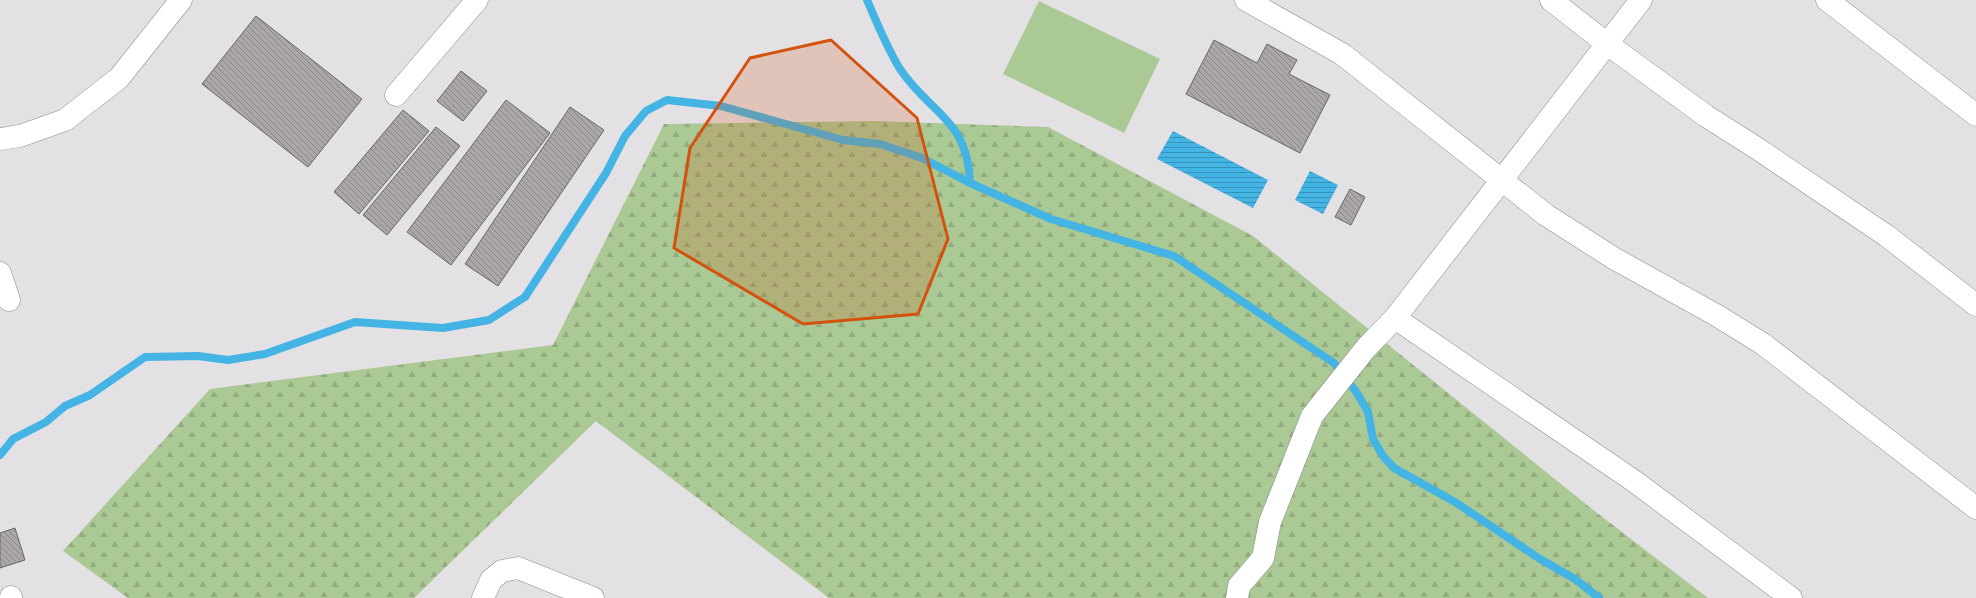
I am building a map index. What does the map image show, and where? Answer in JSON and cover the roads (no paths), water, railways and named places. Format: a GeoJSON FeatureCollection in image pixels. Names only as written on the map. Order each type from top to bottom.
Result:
{"type":"FeatureCollection","features":[{"type":"Feature","properties":{"kind":"street"},"geometry":{"type":"LineString","coordinates":[[0,139],[20,136],[65,120],[119,78],[181,0]]}},
{"type":"Feature","properties":{"kind":"street"},"geometry":{"type":"LineString","coordinates":[[396,95],[477,0]]}},
{"type":"Feature","properties":{"kind":"street"},"geometry":{"type":"LineString","coordinates":[[1246,0],[1342,54],[1546,215],[1588,242],[1716,315],[1762,344],[1976,508]]}},
{"type":"Feature","properties":{"kind":"street"},"geometry":{"type":"LineString","coordinates":[[1551,0],[1606,43],[1706,116],[1755,147],[1887,236],[1976,304]]}},
{"type":"Feature","properties":{"kind":"street"},"geometry":{"type":"LineString","coordinates":[[1237,598],[1239,586],[1263,558],[1270,522],[1312,416],[1366,348],[1395,318],[1500,180],[1641,0]]}},
{"type":"Feature","properties":{"kind":"street"},"geometry":{"type":"LineString","coordinates":[[1827,0],[1976,115]]}},
{"type":"Feature","properties":{"kind":"street"},"geometry":{"type":"LineString","coordinates":[[0,273],[8,300]]}},
{"type":"Feature","properties":{"kind":"street"},"geometry":{"type":"LineString","coordinates":[[1395,318],[1634,481],[1791,598]]}},
{"type":"Feature","properties":{"kind":"street"},"geometry":{"type":"LineString","coordinates":[[483,598],[490,580],[502,571],[518,568],[593,598]]}},
{"type":"Feature","properties":{"kind":"water"},"geometry":{"type":"Polygon","coordinates":[[[1173,131],[1268,180],[1253,208],[1157,159],[1173,131]]]}},
{"type":"Feature","properties":{"kind":"water"},"geometry":{"type":"Polygon","coordinates":[[[1310,171],[1338,185],[1323,214],[1295,200],[1310,171]]]}},
{"type":"Feature","properties":{"kind":"waterway"},"geometry":{"type":"LineString","coordinates":[[867,0],[886,44],[900,69],[912,84],[946,119],[963,145],[968,162],[970,183]]}},
{"type":"Feature","properties":{"kind":"waterway"},"geometry":{"type":"LineString","coordinates":[[0,455],[13,439],[46,422],[65,406],[90,395],[145,357],[198,356],[228,360],[265,354],[355,322],[443,328],[489,320],[525,297],[606,173],[625,136],[646,111],[667,100],[721,106],[843,140],[880,144],[922,158],[970,183],[1051,219],[1174,256],[1334,363],[1357,393],[1368,412],[1373,439],[1383,456],[1394,468],[1455,502],[1540,559],[1575,579],[1599,598]]}}]}
